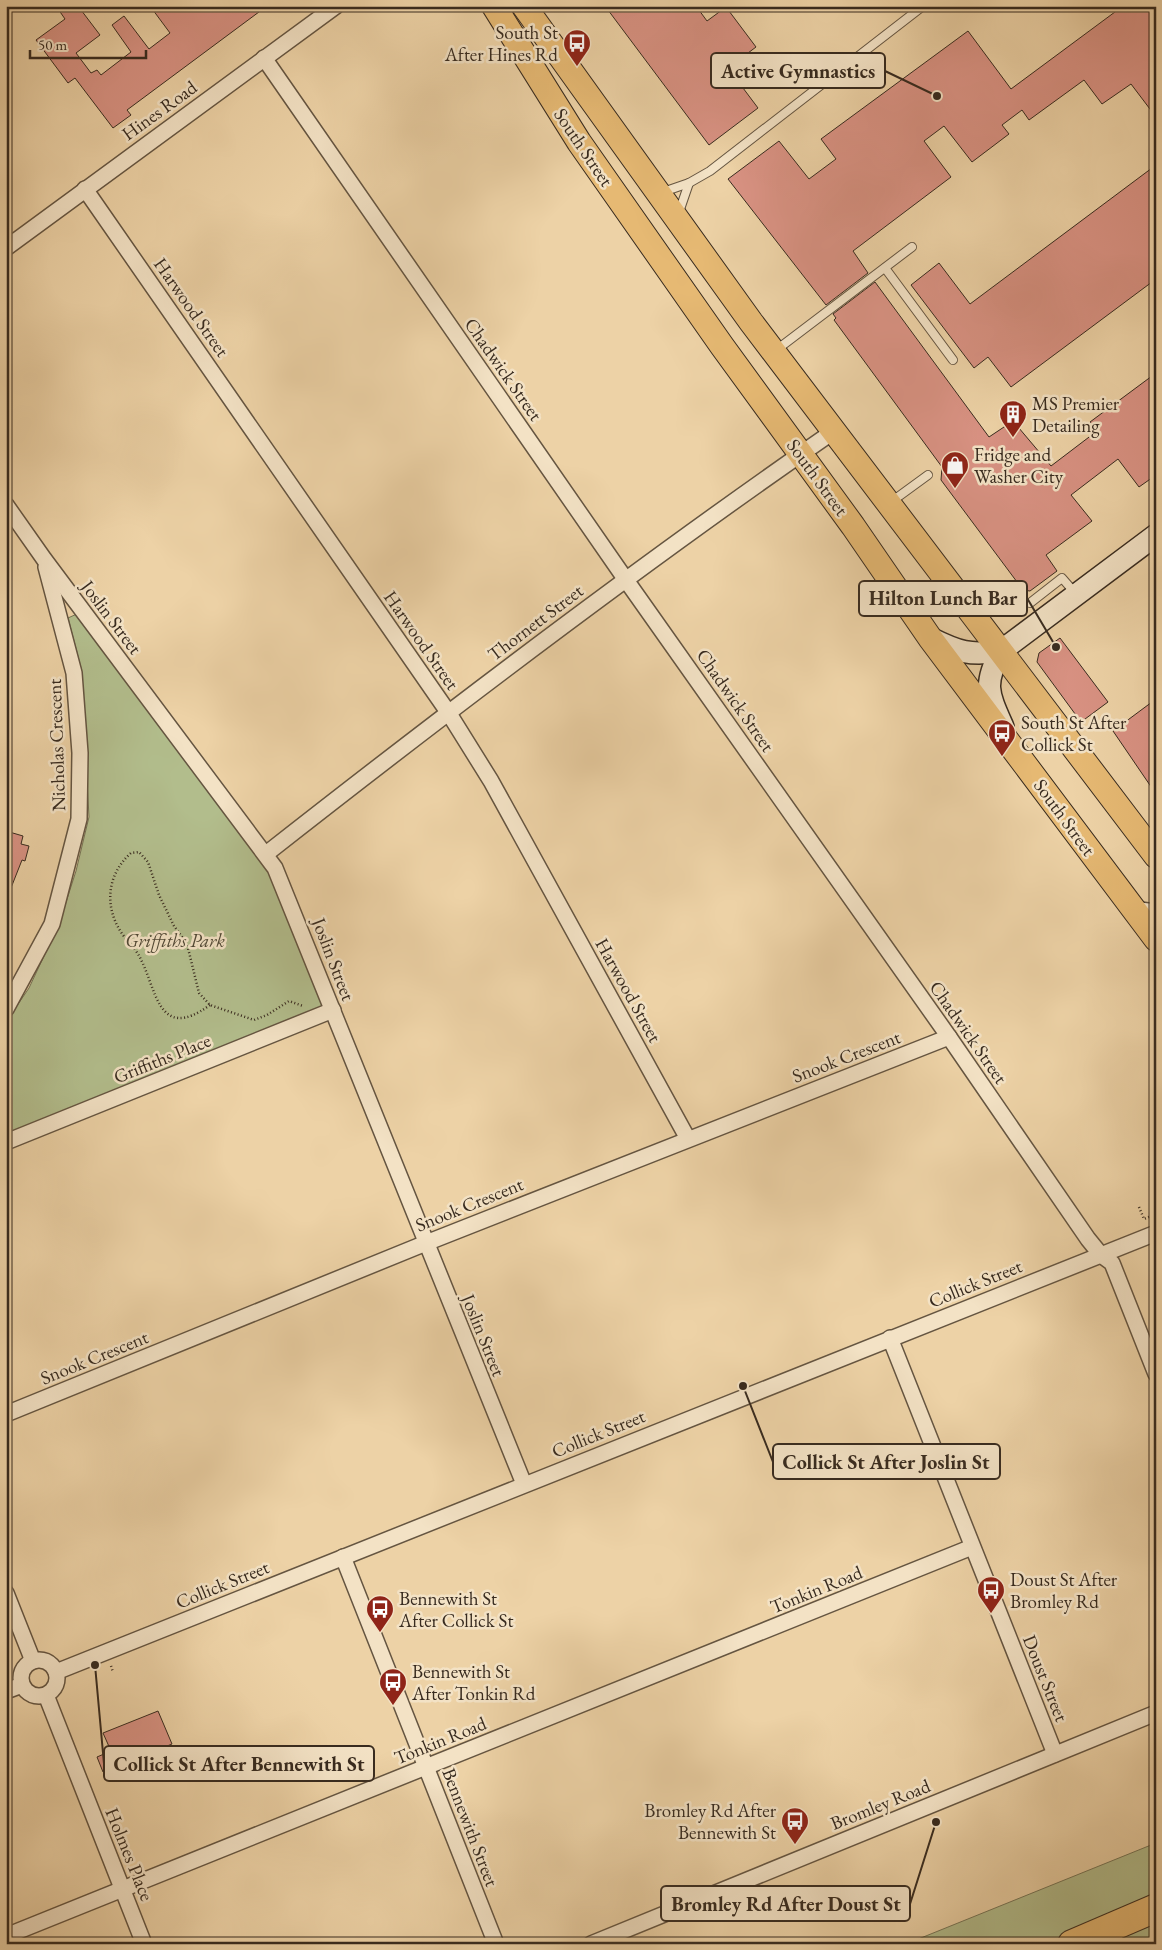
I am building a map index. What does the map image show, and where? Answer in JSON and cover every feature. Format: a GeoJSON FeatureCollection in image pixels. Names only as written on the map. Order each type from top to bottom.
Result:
{"type":"FeatureCollection","features":[{"type":"Feature","properties":{"kind":"highway"},"geometry":{"type":"LineString","coordinates":[[1072,1944],[1156,1908]]}},
{"type":"Feature","properties":{"kind":"main road","name":"South Street"},"geometry":{"type":"LineString","coordinates":[[494,6],[579,142],[722,346],[801,454],[930,638],[1156,939]]}},
{"type":"Feature","properties":{"kind":"main road","name":"South Street"},"geometry":{"type":"LineString","coordinates":[[524,6],[751,322],[1156,856]]}},
{"type":"Feature","properties":{"kind":"main road"},"geometry":{"type":"LineString","coordinates":[[656,251],[655,217],[659,194]]}},
{"type":"Feature","properties":{"kind":"main road"},"geometry":{"type":"LineString","coordinates":[[722,346],[740,335],[751,322]]}},
{"type":"Feature","properties":{"kind":"street","name":"Hines Road"},"geometry":{"type":"LineString","coordinates":[[6,248],[336,6]]}},
{"type":"Feature","properties":{"kind":"street","name":"Chadwick Street"},"geometry":{"type":"LineString","coordinates":[[264,58],[626,580],[1101,1255],[1112,1263],[1156,1374]]}},
{"type":"Feature","properties":{"kind":"street","name":"Harwood Street"},"geometry":{"type":"LineString","coordinates":[[85,189],[448,712],[491,780],[688,1138]]}},
{"type":"Feature","properties":{"kind":"street","name":"Thornett Street"},"geometry":{"type":"LineString","coordinates":[[266,854],[448,712],[626,580],[834,431]]}},
{"type":"Feature","properties":{"kind":"street","name":"Joslin Street"},"geometry":{"type":"LineString","coordinates":[[6,505],[44,559],[266,854],[281,880],[524,1484]]}},
{"type":"Feature","properties":{"kind":"street"},"geometry":{"type":"LineString","coordinates":[[1012,746],[990,692],[990,674],[1001,651],[1156,535]]}},
{"type":"Feature","properties":{"kind":"street","name":"Nicholas Crescent"},"geometry":{"type":"LineString","coordinates":[[6,1009],[52,924],[79,819],[80,753],[74,673],[44,559]]}},
{"type":"Feature","properties":{"kind":"street"},"geometry":{"type":"LineString","coordinates":[[930,638],[957,652],[966,654],[1001,651]]}},
{"type":"Feature","properties":{"kind":"street"},"geometry":{"type":"LineString","coordinates":[[1132,909],[1156,912]]}},
{"type":"Feature","properties":{"kind":"street","name":"Griffiths Place"},"geometry":{"type":"LineString","coordinates":[[6,1142],[333,1010]]}},
{"type":"Feature","properties":{"kind":"street","name":"Snook Crescent"},"geometry":{"type":"LineString","coordinates":[[6,1414],[688,1138],[949,1037]]}},
{"type":"Feature","properties":{"kind":"street","name":"Collick Street"},"geometry":{"type":"LineString","coordinates":[[56,1672],[1156,1233]]}},
{"type":"Feature","properties":{"kind":"street","name":"Doust Street"},"geometry":{"type":"LineString","coordinates":[[890,1338],[1055,1754]]}},
{"type":"Feature","properties":{"kind":"street","name":"Tonkin Road"},"geometry":{"type":"LineString","coordinates":[[6,1936],[972,1547]]}},
{"type":"Feature","properties":{"kind":"street","name":"Bennewith Street"},"geometry":{"type":"LineString","coordinates":[[343,1557],[496,1944]]}},
{"type":"Feature","properties":{"kind":"street"},"geometry":{"type":"LineString","coordinates":[[6,1593],[33,1660]]}},
{"type":"Feature","properties":{"kind":"street"},"geometry":{"type":"LineString","coordinates":[[38,1659],[49,1663],[56,1672],[57,1683],[46,1696],[40,1697],[29,1694],[22,1686],[21,1674],[23,1668],[33,1660],[38,1659]]}},
{"type":"Feature","properties":{"kind":"street"},"geometry":{"type":"LineString","coordinates":[[6,1691],[22,1686]]}},
{"type":"Feature","properties":{"kind":"street","name":"Holmes Place"},"geometry":{"type":"LineString","coordinates":[[46,1696],[144,1944]]}},
{"type":"Feature","properties":{"kind":"street","name":"Bromley Road"},"geometry":{"type":"LineString","coordinates":[[591,1944],[1156,1713]]}},
{"type":"Feature","properties":{"kind":"lane"},"geometry":{"type":"LineString","coordinates":[[659,194],[689,183],[710,172],[924,6]]}},
{"type":"Feature","properties":{"kind":"lane"},"geometry":{"type":"LineString","coordinates":[[677,219],[689,183]]}},
{"type":"Feature","properties":{"kind":"lane"},"geometry":{"type":"LineString","coordinates":[[774,352],[912,247]]}},
{"type":"Feature","properties":{"kind":"lane"},"geometry":{"type":"LineString","coordinates":[[885,268],[953,360]]}},
{"type":"Feature","properties":{"kind":"lane"},"geometry":{"type":"LineString","coordinates":[[889,504],[928,475]]}},
{"type":"Feature","properties":{"kind":"lane"},"geometry":{"type":"LineString","coordinates":[[1030,603],[1062,578],[1076,594]]}},
{"type":"Feature","properties":{"kind":"path"},"geometry":{"type":"LineString","coordinates":[[210,1005],[190,1018],[176,1018],[165,1012],[156,1000],[138,954],[121,933],[110,902],[110,888],[114,872],[131,853],[139,852],[148,862],[159,895],[174,926],[187,944],[199,993],[210,1005],[254,1020],[266,1015],[289,1000],[306,1008],[313,1018]]}},
{"type":"Feature","properties":{"kind":"path"},"geometry":{"type":"LineString","coordinates":[[1139,1207],[1144,1218],[1156,1214]]}},
{"type":"Feature","properties":{"kind":"green space","name":"Griffiths Park"},"geometry":{"type":"Polygon","coordinates":[[[79,613],[260,854],[277,885],[324,1007],[6,1134],[6,1022],[29,988],[59,924],[76,871],[89,817],[81,668],[68,618],[79,613]]]}},
{"type":"Feature","properties":{"kind":"green space"},"geometry":{"type":"Polygon","coordinates":[[[1156,1843],[1156,1898],[1048,1944],[906,1944],[1156,1843]]]}},
{"type":"Feature","properties":{"kind":"green space"},"geometry":{"type":"Polygon","coordinates":[[[1156,1919],[1156,1944],[1101,1944],[1156,1919]]]}},
{"type":"Feature","properties":{"kind":"building"},"geometry":{"type":"Polygon","coordinates":[[[56,6],[78,6],[100,35],[76,53],[91,73],[97,70],[101,75],[131,52],[112,25],[124,16],[149,49],[170,33],[150,6],[267,6],[127,110],[131,115],[113,128],[75,78],[68,83],[36,40],[65,19],[56,6]]]}},
{"type":"Feature","properties":{"kind":"building"},"geometry":{"type":"Polygon","coordinates":[[[605,6],[696,6],[707,21],[726,7],[756,47],[728,68],[758,108],[709,145],[605,6]]]}},
{"type":"Feature","properties":{"kind":"building"},"geometry":{"type":"Polygon","coordinates":[[[1123,6],[1156,6],[1156,117],[1131,84],[1102,104],[1084,80],[1029,120],[1022,110],[1002,125],[1009,134],[972,162],[944,126],[924,141],[951,177],[853,251],[868,273],[826,305],[728,179],[779,141],[809,179],[836,159],[821,139],[968,31],[1011,89],[1123,6]]]}},
{"type":"Feature","properties":{"kind":"building"},"geometry":{"type":"Polygon","coordinates":[[[1156,165],[1156,279],[1011,387],[988,357],[974,368],[911,285],[939,263],[970,304],[1156,165]]]}},
{"type":"Feature","properties":{"kind":"building"},"geometry":{"type":"Polygon","coordinates":[[[875,282],[989,437],[1013,421],[1051,466],[1097,431],[1090,422],[1156,373],[1156,475],[1139,487],[1118,459],[1071,495],[1092,521],[1046,555],[1057,571],[1030,591],[1023,590],[941,480],[942,467],[834,320],[836,318],[833,314],[875,282]]]}},
{"type":"Feature","properties":{"kind":"building"},"geometry":{"type":"Polygon","coordinates":[[[1060,638],[1108,702],[1081,722],[1037,662],[1039,653],[1060,638]]]}},
{"type":"Feature","properties":{"kind":"building"},"geometry":{"type":"Polygon","coordinates":[[[1156,699],[1156,794],[1113,731],[1156,699]]]}},
{"type":"Feature","properties":{"kind":"building"},"geometry":{"type":"Polygon","coordinates":[[[6,831],[23,836],[21,844],[29,846],[25,861],[22,860],[7,898],[6,831]]]}},
{"type":"Feature","properties":{"kind":"building"},"geometry":{"type":"Polygon","coordinates":[[[158,1711],[172,1744],[103,1772],[97,1757],[111,1751],[103,1733],[158,1711]]]}},
{"type":"Feature","properties":{"kind":"place","name":"South St After Hines Rd"},"geometry":{"type":"Point","coordinates":[577,67]}},
{"type":"Feature","properties":{"kind":"place","name":"Active Gymnastics"},"geometry":{"type":"Point","coordinates":[937,96]}},
{"type":"Feature","properties":{"kind":"place","name":"MS Premier Detailing"},"geometry":{"type":"Point","coordinates":[1013,438]}},
{"type":"Feature","properties":{"kind":"place","name":"Fridge and Washer City"},"geometry":{"type":"Point","coordinates":[955,489]}},
{"type":"Feature","properties":{"kind":"place","name":"Hilton Lunch Bar"},"geometry":{"type":"Point","coordinates":[1056,647]}},
{"type":"Feature","properties":{"kind":"place","name":"South St After Collick St"},"geometry":{"type":"Point","coordinates":[1002,757]}},
{"type":"Feature","properties":{"kind":"place","name":"Collick St After Joslin St"},"geometry":{"type":"Point","coordinates":[743,1386]}},
{"type":"Feature","properties":{"kind":"place","name":"Doust St After Bromley Rd"},"geometry":{"type":"Point","coordinates":[991,1614]}},
{"type":"Feature","properties":{"kind":"place","name":"Bennewith St After Collick St"},"geometry":{"type":"Point","coordinates":[380,1633]}},
{"type":"Feature","properties":{"kind":"place","name":"Collick St After Bennewith St"},"geometry":{"type":"Point","coordinates":[95,1665]}},
{"type":"Feature","properties":{"kind":"place","name":"Bennewith St After Tonkin Rd"},"geometry":{"type":"Point","coordinates":[393,1706]}},
{"type":"Feature","properties":{"kind":"place","name":"Bromley Rd After Doust St"},"geometry":{"type":"Point","coordinates":[936,1822]}},
{"type":"Feature","properties":{"kind":"place","name":"Bromley Rd After Bennewith St"},"geometry":{"type":"Point","coordinates":[795,1845]}}]}
